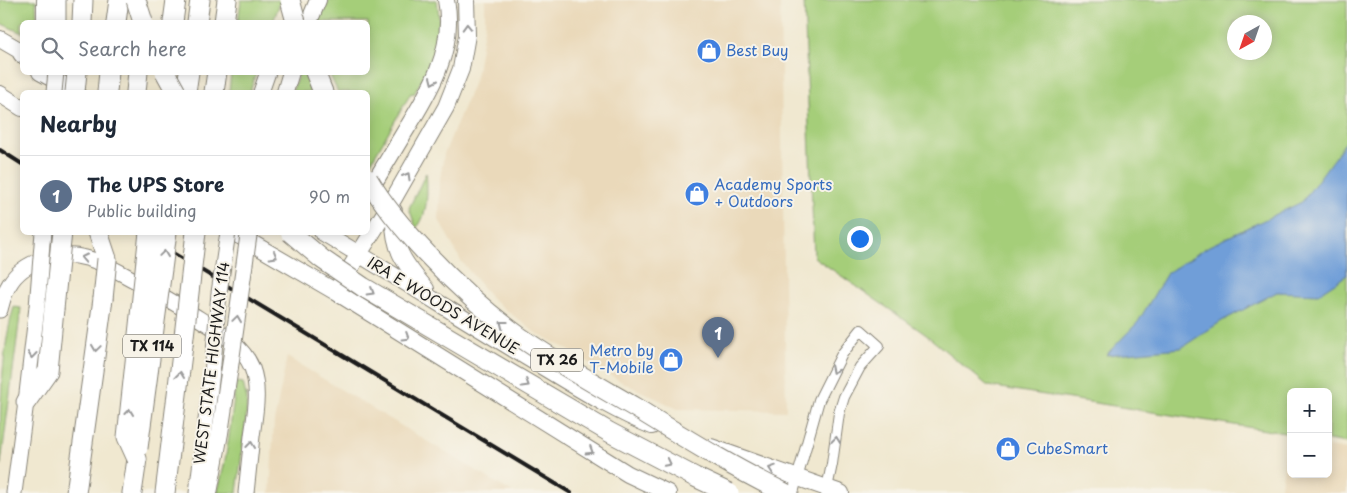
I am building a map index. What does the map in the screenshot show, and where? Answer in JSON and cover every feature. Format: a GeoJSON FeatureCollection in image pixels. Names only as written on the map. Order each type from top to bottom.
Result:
{"type":"FeatureCollection","features":[{"type":"Feature","properties":{"kind":"highway"},"geometry":{"type":"LineString","coordinates":[[82,20],[83,0]]}},
{"type":"Feature","properties":{"kind":"highway"},"geometry":{"type":"LineString","coordinates":[[116,20],[119,0]]}},
{"type":"Feature","properties":{"kind":"highway"},"geometry":{"type":"LineString","coordinates":[[136,0],[142,20]]}},
{"type":"Feature","properties":{"kind":"highway"},"geometry":{"type":"LineString","coordinates":[[143,20],[144,0]]}},
{"type":"Feature","properties":{"kind":"highway"},"geometry":{"type":"LineString","coordinates":[[173,20],[176,0]]}},
{"type":"Feature","properties":{"kind":"highway"},"geometry":{"type":"LineString","coordinates":[[197,20],[200,0]]}},
{"type":"Feature","properties":{"kind":"highway"},"geometry":{"type":"LineString","coordinates":[[224,20],[228,0]]}},
{"type":"Feature","properties":{"kind":"highway"},"geometry":{"type":"LineString","coordinates":[[290,0],[295,20]]}},
{"type":"Feature","properties":{"kind":"highway"},"geometry":{"type":"LineString","coordinates":[[76,90],[77,75]]}},
{"type":"Feature","properties":{"kind":"highway"},"geometry":{"type":"LineString","coordinates":[[136,90],[138,75]]}},
{"type":"Feature","properties":{"kind":"highway"},"geometry":{"type":"LineString","coordinates":[[165,90],[166,75]]}},
{"type":"Feature","properties":{"kind":"highway"},"geometry":{"type":"LineString","coordinates":[[168,75],[175,90]]}},
{"type":"Feature","properties":{"kind":"highway"},"geometry":{"type":"LineString","coordinates":[[186,90],[189,75]]}},
{"type":"Feature","properties":{"kind":"highway"},"geometry":{"type":"LineString","coordinates":[[214,90],[217,75]]}},
{"type":"Feature","properties":{"kind":"highway"},"geometry":{"type":"LineString","coordinates":[[315,75],[322,90]]}},
{"type":"Feature","properties":{"kind":"highway","name":"TX 26"},"geometry":{"type":"LineString","coordinates":[[370,191],[381,200],[394,218],[423,250],[504,326],[539,350],[697,445],[784,493]]}},
{"type":"Feature","properties":{"kind":"highway"},"geometry":{"type":"LineString","coordinates":[[26,402],[48,371],[46,308],[61,235]]}},
{"type":"Feature","properties":{"kind":"highway"},"geometry":{"type":"LineString","coordinates":[[99,235],[107,259]]}},
{"type":"Feature","properties":{"kind":"highway"},"geometry":{"type":"LineString","coordinates":[[76,493],[111,235]]}},
{"type":"Feature","properties":{"kind":"highway"},"geometry":{"type":"LineString","coordinates":[[137,459],[127,438],[149,235]]}},
{"type":"Feature","properties":{"kind":"highway","name":"TX 114"},"geometry":{"type":"LineString","coordinates":[[132,493],[167,235]]}},
{"type":"Feature","properties":{"kind":"highway"},"geometry":{"type":"LineString","coordinates":[[165,493],[196,235]]}},
{"type":"Feature","properties":{"kind":"highway"},"geometry":{"type":"LineString","coordinates":[[294,235],[328,264],[371,292],[609,432],[680,470],[729,493]]}},
{"type":"Feature","properties":{"kind":"main road"},"geometry":{"type":"LineString","coordinates":[[45,0],[45,20]]}},
{"type":"Feature","properties":{"kind":"main road"},"geometry":{"type":"LineString","coordinates":[[58,0],[58,20]]}},
{"type":"Feature","properties":{"kind":"main road"},"geometry":{"type":"LineString","coordinates":[[287,20],[296,0]]}},
{"type":"Feature","properties":{"kind":"main road"},"geometry":{"type":"LineString","coordinates":[[310,20],[318,0]]}},
{"type":"Feature","properties":{"kind":"main road"},"geometry":{"type":"LineString","coordinates":[[370,186],[418,111],[439,68],[448,33],[446,0]]}},
{"type":"Feature","properties":{"kind":"main road"},"geometry":{"type":"LineString","coordinates":[[336,292],[394,198],[446,107],[461,68],[468,35],[466,0]]}},
{"type":"Feature","properties":{"kind":"main road"},"geometry":{"type":"LineString","coordinates":[[0,40],[20,52]]}},
{"type":"Feature","properties":{"kind":"main road"},"geometry":{"type":"LineString","coordinates":[[0,52],[20,62]]}},
{"type":"Feature","properties":{"kind":"main road"},"geometry":{"type":"LineString","coordinates":[[45,75],[72,90]]}},
{"type":"Feature","properties":{"kind":"main road"},"geometry":{"type":"LineString","coordinates":[[54,90],[56,75]]}},
{"type":"Feature","properties":{"kind":"main road"},"geometry":{"type":"LineString","coordinates":[[262,90],[267,75]]}},
{"type":"Feature","properties":{"kind":"main road"},"geometry":{"type":"LineString","coordinates":[[285,90],[291,75]]}},
{"type":"Feature","properties":{"kind":"main road"},"geometry":{"type":"LineString","coordinates":[[0,94],[20,107]]}},
{"type":"Feature","properties":{"kind":"main road"},"geometry":{"type":"LineString","coordinates":[[394,198],[393,222],[397,249],[413,274],[438,302]]}},
{"type":"Feature","properties":{"kind":"main road"},"geometry":{"type":"LineString","coordinates":[[42,235],[46,308]]}},
{"type":"Feature","properties":{"kind":"main road","name":"WEST STATE HIGHWAY 114"},"geometry":{"type":"LineString","coordinates":[[197,493],[213,364],[219,292],[228,235]]}},
{"type":"Feature","properties":{"kind":"main road"},"geometry":{"type":"LineString","coordinates":[[238,235],[336,292],[628,474],[668,493]]}},
{"type":"Feature","properties":{"kind":"main road"},"geometry":{"type":"LineString","coordinates":[[209,493],[220,433],[249,235]]}},
{"type":"Feature","properties":{"kind":"main road"},"geometry":{"type":"LineString","coordinates":[[314,280],[340,237]]}},
{"type":"Feature","properties":{"kind":"main road","name":"IRA E WOODS AVENUE"},"geometry":{"type":"LineString","coordinates":[[340,237],[360,255],[611,406],[650,426],[795,485],[831,491]]}},
{"type":"Feature","properties":{"kind":"main road"},"geometry":{"type":"LineString","coordinates":[[0,310],[10,283],[21,271],[36,262],[54,256],[86,257],[111,268],[174,302],[227,338],[244,354],[256,383],[256,400],[246,493]]}},
{"type":"Feature","properties":{"kind":"main road"},"geometry":{"type":"LineString","coordinates":[[14,493],[26,402]]}},
{"type":"Feature","properties":{"kind":"street"},"geometry":{"type":"LineString","coordinates":[[795,485],[819,400],[842,354],[861,330],[879,346],[860,366],[844,397],[839,413],[832,464],[831,491]]}},
{"type":"Feature","properties":{"kind":"shaded area"},"geometry":{"type":"Polygon","coordinates":[[[485,0],[780,0],[786,411],[678,409],[622,382],[537,334],[492,299],[461,261],[439,220],[440,179],[444,154],[476,77],[485,23],[485,0]]]}},
{"type":"Feature","properties":{"kind":"shaded area"},"geometry":{"type":"Polygon","coordinates":[[[287,357],[513,493],[270,493],[274,422],[287,357]]]}},
{"type":"Feature","properties":{"kind":"shaded area"},"geometry":{"type":"Polygon","coordinates":[[[1287,447],[1287,478],[1332,478],[1332,448],[1347,450],[1347,493],[1280,493],[1287,447]]]}},
{"type":"Feature","properties":{"kind":"green space"},"geometry":{"type":"Polygon","coordinates":[[[0,0],[36,0],[37,20],[20,20],[20,32],[0,23],[0,0]]]}},
{"type":"Feature","properties":{"kind":"green space"},"geometry":{"type":"Polygon","coordinates":[[[241,0],[281,0],[274,20],[238,20],[241,0]]]}},
{"type":"Feature","properties":{"kind":"green space"},"geometry":{"type":"Polygon","coordinates":[[[329,0],[437,0],[439,34],[431,61],[414,94],[411,93],[370,164],[370,90],[337,90],[330,75],[370,75],[370,20],[317,20],[329,0]]]}},
{"type":"Feature","properties":{"kind":"green space"},"geometry":{"type":"Polygon","coordinates":[[[804,0],[1347,0],[1347,443],[1332,441],[1332,388],[1287,388],[1287,433],[988,386],[925,334],[814,257],[804,0]]]}},
{"type":"Feature","properties":{"kind":"green space"},"geometry":{"type":"Polygon","coordinates":[[[231,75],[255,75],[251,90],[229,90],[231,75]]]}},
{"type":"Feature","properties":{"kind":"green space"},"geometry":{"type":"Polygon","coordinates":[[[298,75],[306,75],[312,90],[293,90],[298,75]]]}},
{"type":"Feature","properties":{"kind":"green space"},"geometry":{"type":"Polygon","coordinates":[[[426,173],[427,194],[425,210],[416,228],[409,208],[426,173]]]}},
{"type":"Feature","properties":{"kind":"green space"},"geometry":{"type":"Polygon","coordinates":[[[14,307],[21,308],[0,471],[3,366],[9,325],[14,307]]]}},
{"type":"Feature","properties":{"kind":"green space"},"geometry":{"type":"Polygon","coordinates":[[[236,382],[243,383],[247,399],[237,493],[217,493],[227,452],[236,382]]]}},
{"type":"Feature","properties":{"kind":"water"},"geometry":{"type":"Polygon","coordinates":[[[1347,140],[1347,275],[1318,294],[1277,292],[1222,321],[1181,348],[1106,355],[1138,322],[1167,273],[1209,246],[1302,202],[1347,140]]]}},
{"type":"Feature","properties":{"kind":"railway"},"geometry":{"type":"LineString","coordinates":[[0,150],[20,163]]}},
{"type":"Feature","properties":{"kind":"railway"},"geometry":{"type":"LineString","coordinates":[[143,235],[571,493]]}},
{"type":"Feature","properties":{"kind":"place","name":"Best Buy"},"geometry":{"type":"Point","coordinates":[709,51]}},
{"type":"Feature","properties":{"kind":"place","name":"Academy Sports + Outdoors"},"geometry":{"type":"Point","coordinates":[697,194]}},
{"type":"Feature","properties":{"kind":"place","name":"The UPS Store"},"geometry":{"type":"Point","coordinates":[718,358]}},
{"type":"Feature","properties":{"kind":"place","name":"Metro by T-Mobile"},"geometry":{"type":"Point","coordinates":[671,360]}},
{"type":"Feature","properties":{"kind":"place","name":"CubeSmart"},"geometry":{"type":"Point","coordinates":[1008,449]}}]}
